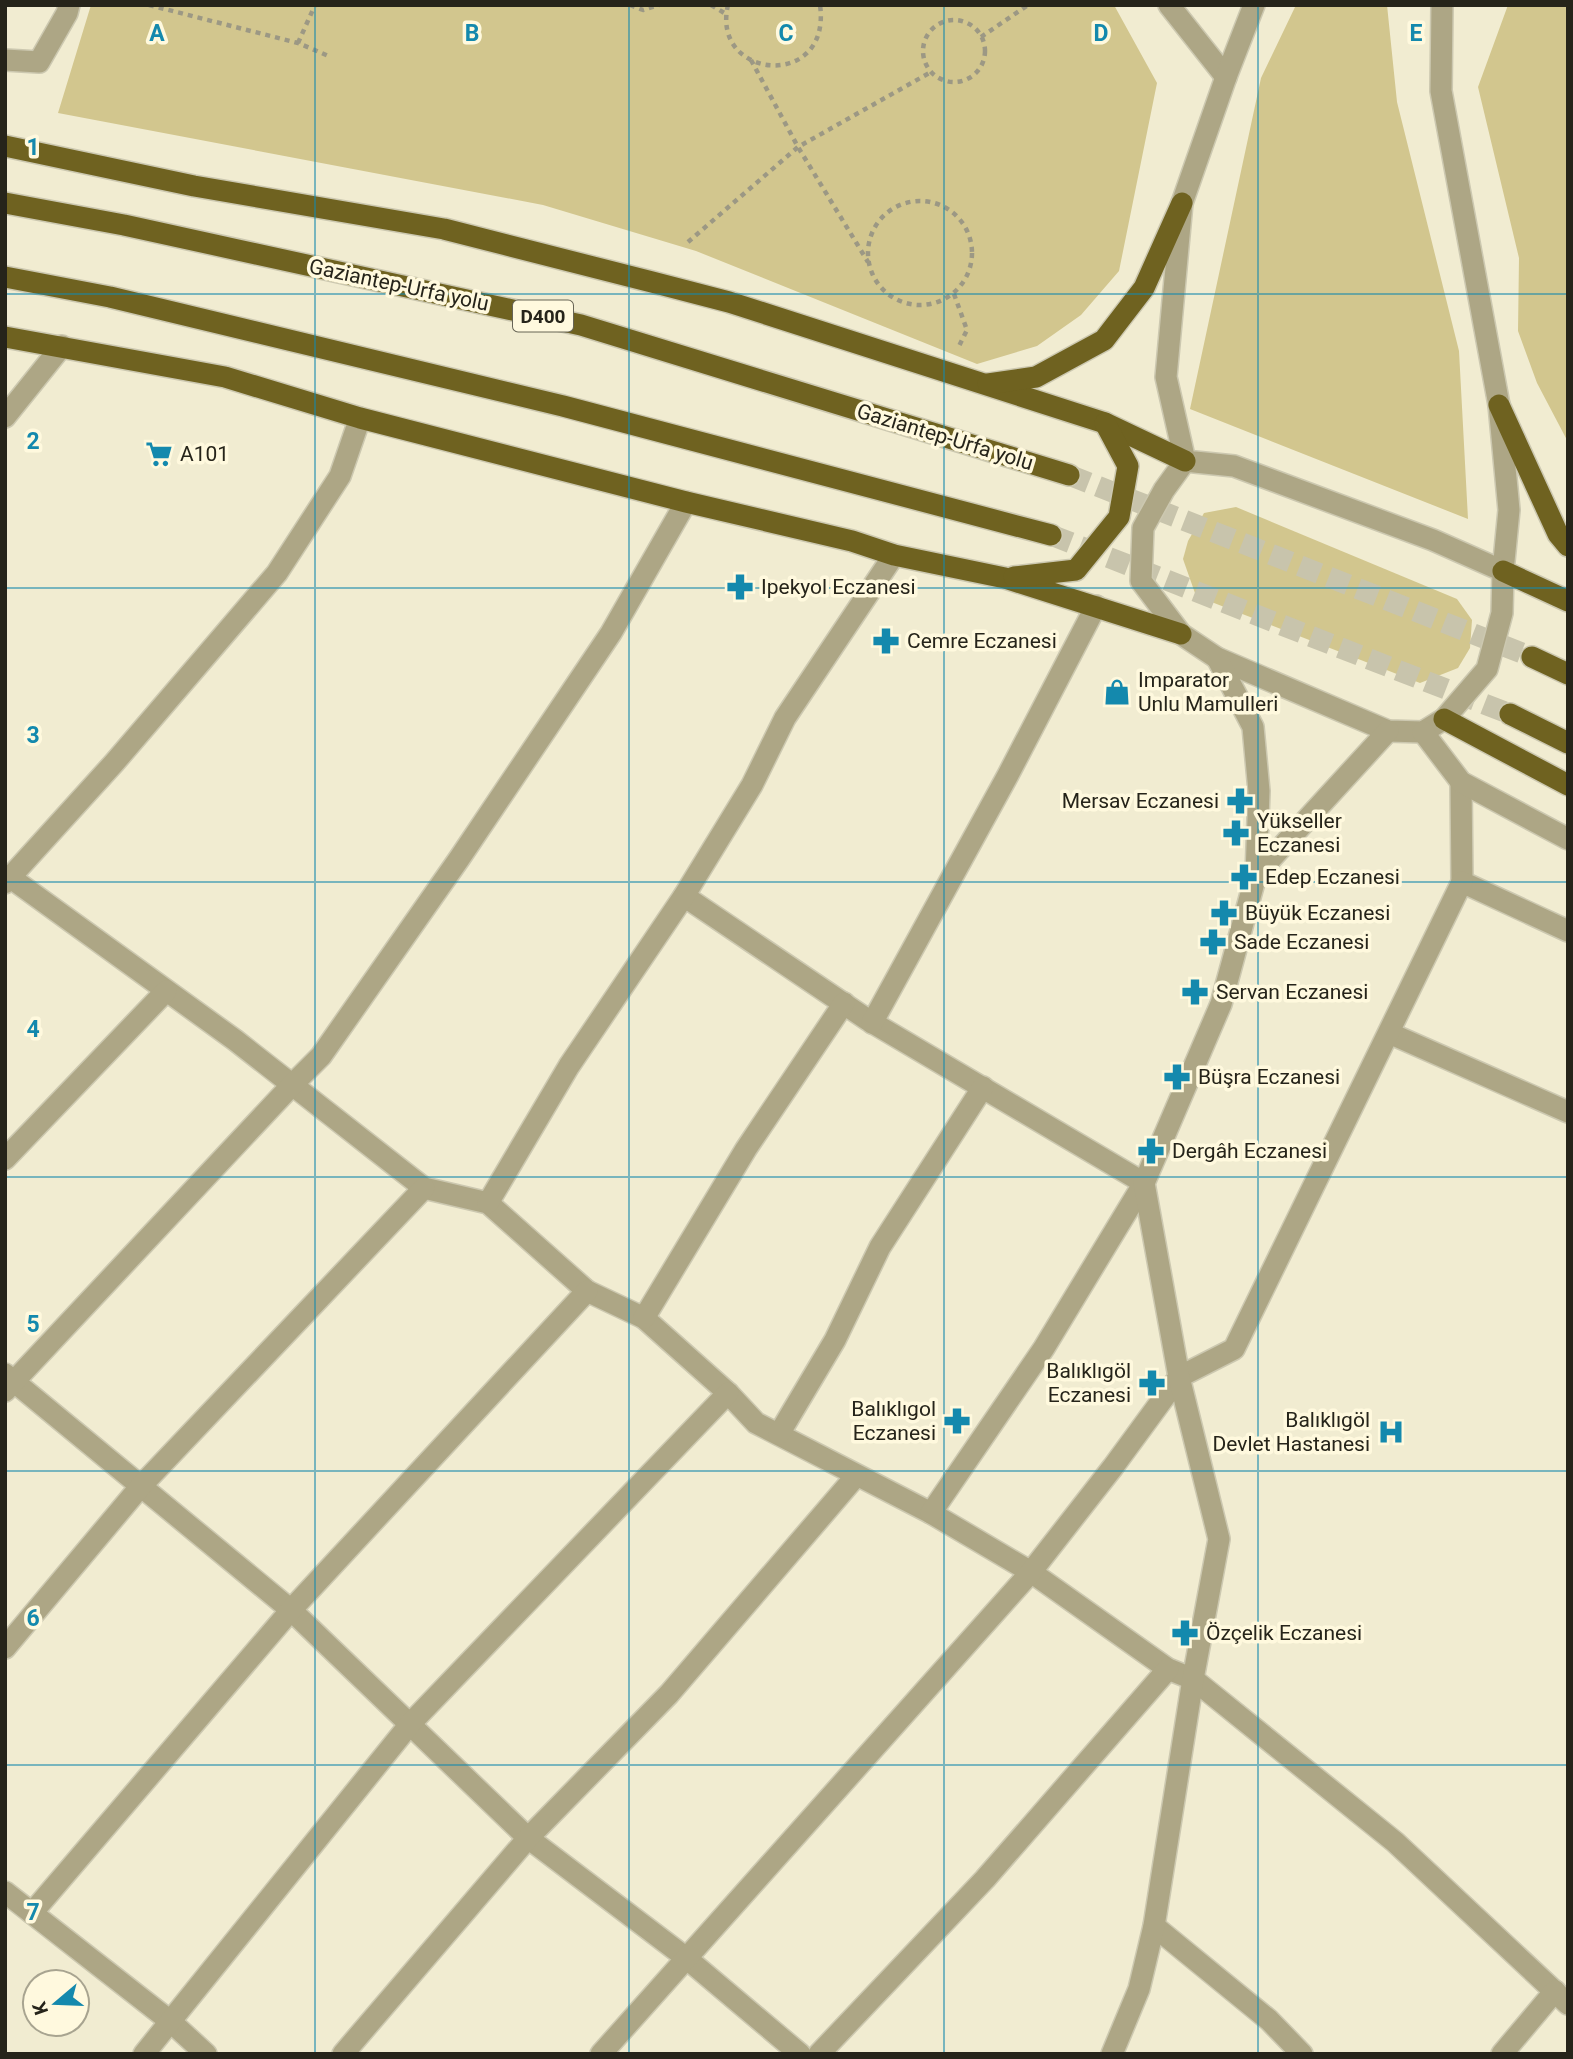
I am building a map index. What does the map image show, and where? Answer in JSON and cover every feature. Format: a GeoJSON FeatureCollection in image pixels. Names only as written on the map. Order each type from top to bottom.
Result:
{"type":"FeatureCollection","features":[{"type":"Feature","properties":{"kind":"highway"},"geometry":{"type":"LineString","coordinates":[[5,145],[194,186],[444,229],[729,302],[1105,423],[1185,461]]}},
{"type":"Feature","properties":{"kind":"highway","name":"Gaziantep-Urfa yolu"},"geometry":{"type":"LineString","coordinates":[[5,203],[124,225],[581,325],[1069,475]]}},
{"type":"Feature","properties":{"kind":"highway"},"geometry":{"type":"LineString","coordinates":[[982,385],[1036,377],[1104,340],[1144,288],[1182,203]]}},
{"type":"Feature","properties":{"kind":"highway"},"geometry":{"type":"LineString","coordinates":[[5,277],[110,297],[563,406],[1051,535]]}},
{"type":"Feature","properties":{"kind":"highway"},"geometry":{"type":"LineString","coordinates":[[5,337],[225,376],[360,418],[686,502],[852,541],[894,555],[1005,579],[1181,634]]}},
{"type":"Feature","properties":{"kind":"highway"},"geometry":{"type":"LineString","coordinates":[[1499,405],[1558,534],[1568,546]]}},
{"type":"Feature","properties":{"kind":"highway"},"geometry":{"type":"LineString","coordinates":[[1005,579],[1076,570],[1119,517],[1128,466],[1105,423]]}},
{"type":"Feature","properties":{"kind":"highway"},"geometry":{"type":"LineString","coordinates":[[1503,571],[1568,601]]}},
{"type":"Feature","properties":{"kind":"highway"},"geometry":{"type":"LineString","coordinates":[[1532,657],[1568,674]]}},
{"type":"Feature","properties":{"kind":"highway"},"geometry":{"type":"LineString","coordinates":[[1510,714],[1568,743]]}},
{"type":"Feature","properties":{"kind":"highway"},"geometry":{"type":"LineString","coordinates":[[1444,719],[1568,785]]}},
{"type":"Feature","properties":{"kind":"street"},"geometry":{"type":"LineString","coordinates":[[5,60],[39,62],[69,5]]}},
{"type":"Feature","properties":{"kind":"street"},"geometry":{"type":"LineString","coordinates":[[1169,5],[1226,77]]}},
{"type":"Feature","properties":{"kind":"street"},"geometry":{"type":"LineString","coordinates":[[1254,5],[1182,203],[1166,376],[1185,461],[1164,490],[1143,528],[1141,581],[1181,634],[1217,658],[1388,731],[1423,732],[1444,719],[1487,668],[1502,613],[1508,510],[1499,405],[1441,91],[1446,7]]}},
{"type":"Feature","properties":{"kind":"street"},"geometry":{"type":"LineString","coordinates":[[5,417],[62,346]]}},
{"type":"Feature","properties":{"kind":"street"},"geometry":{"type":"LineString","coordinates":[[360,418],[340,476],[277,573],[114,764],[8,881],[235,1040],[424,1188],[488,1203],[587,1291],[644,1318],[757,1423],[931,1513],[1031,1572],[1168,1669],[1193,1679],[1395,1842],[1561,1998],[1502,2054]]}},
{"type":"Feature","properties":{"kind":"street"},"geometry":{"type":"LineString","coordinates":[[1185,461],[1234,466],[1433,540],[1503,571]]}},
{"type":"Feature","properties":{"kind":"street"},"geometry":{"type":"LineString","coordinates":[[686,502],[611,633],[467,848],[321,1056],[8,1382],[290,1610],[528,1838],[685,1957],[800,2054]]}},
{"type":"Feature","properties":{"kind":"street"},"geometry":{"type":"LineString","coordinates":[[488,1203],[569,1066],[684,896],[752,785],[785,718],[894,555]]}},
{"type":"Feature","properties":{"kind":"street"},"geometry":{"type":"LineString","coordinates":[[873,1023],[1096,606]]}},
{"type":"Feature","properties":{"kind":"street"},"geometry":{"type":"LineString","coordinates":[[931,1513],[1044,1348],[1144,1183],[1221,1004],[1256,875],[1259,791],[1253,727],[1217,658]]}},
{"type":"Feature","properties":{"kind":"street"},"geometry":{"type":"LineString","coordinates":[[1256,875],[1388,731]]}},
{"type":"Feature","properties":{"kind":"street"},"geometry":{"type":"LineString","coordinates":[[1423,732],[1461,782],[1568,839]]}},
{"type":"Feature","properties":{"kind":"street"},"geometry":{"type":"LineString","coordinates":[[601,2054],[1031,1572],[1179,1377],[1234,1349],[1462,882],[1461,782]]}},
{"type":"Feature","properties":{"kind":"street"},"geometry":{"type":"LineString","coordinates":[[1462,882],[1568,931]]}},
{"type":"Feature","properties":{"kind":"street"},"geometry":{"type":"LineString","coordinates":[[684,896],[873,1023],[1144,1183],[1179,1377],[1219,1539],[1193,1679],[1154,1926],[1139,1989],[1112,2054]]}},
{"type":"Feature","properties":{"kind":"street"},"geometry":{"type":"LineString","coordinates":[[5,1159],[166,990]]}},
{"type":"Feature","properties":{"kind":"street"},"geometry":{"type":"LineString","coordinates":[[644,1318],[746,1149],[844,1003]]}},
{"type":"Feature","properties":{"kind":"street"},"geometry":{"type":"LineString","coordinates":[[1389,1033],[1568,1112]]}},
{"type":"Feature","properties":{"kind":"street"},"geometry":{"type":"LineString","coordinates":[[779,1433],[835,1340],[880,1247],[984,1087]]}},
{"type":"Feature","properties":{"kind":"street"},"geometry":{"type":"LineString","coordinates":[[5,1648],[140,1487],[424,1188]]}},
{"type":"Feature","properties":{"kind":"street"},"geometry":{"type":"LineString","coordinates":[[32,1913],[290,1610],[587,1291]]}},
{"type":"Feature","properties":{"kind":"street"},"geometry":{"type":"LineString","coordinates":[[144,2054],[410,1724],[728,1394]]}},
{"type":"Feature","properties":{"kind":"street"},"geometry":{"type":"LineString","coordinates":[[343,2054],[528,1838],[668,1694],[856,1476]]}},
{"type":"Feature","properties":{"kind":"street"},"geometry":{"type":"LineString","coordinates":[[819,2054],[985,1879],[1168,1669]]}},
{"type":"Feature","properties":{"kind":"street"},"geometry":{"type":"LineString","coordinates":[[5,1892],[170,2021],[206,2054]]}},
{"type":"Feature","properties":{"kind":"street"},"geometry":{"type":"LineString","coordinates":[[1154,1926],[1269,2020],[1302,2054]]}},
{"type":"Feature","properties":{"kind":"path"},"geometry":{"type":"LineString","coordinates":[[149,5],[298,43],[331,57]]}},
{"type":"Feature","properties":{"kind":"path"},"geometry":{"type":"LineString","coordinates":[[298,43],[315,5]]}},
{"type":"Feature","properties":{"kind":"path"},"geometry":{"type":"LineString","coordinates":[[630,5],[643,10],[659,5]]}},
{"type":"Feature","properties":{"kind":"path"},"geometry":{"type":"LineString","coordinates":[[710,5],[726,15]]}},
{"type":"Feature","properties":{"kind":"path"},"geometry":{"type":"LineString","coordinates":[[728,5],[727,31],[734,45],[758,64],[773,67],[802,59],[813,48],[820,34],[820,5]]}},
{"type":"Feature","properties":{"kind":"path"},"geometry":{"type":"LineString","coordinates":[[981,37],[1028,5]]}},
{"type":"Feature","properties":{"kind":"path"},"geometry":{"type":"LineString","coordinates":[[950,20],[959,20],[968,23],[981,37],[984,57],[981,66],[967,79],[948,81],[931,72],[923,54],[926,35],[932,28],[950,20]]}},
{"type":"Feature","properties":{"kind":"path"},"geometry":{"type":"LineString","coordinates":[[751,60],[798,148],[869,265],[875,281],[887,294],[903,303],[920,306],[938,303],[954,294],[966,280],[972,263],[972,245],[960,221],[942,206],[925,201],[909,202],[887,213],[872,232],[868,249],[869,265]]}},
{"type":"Feature","properties":{"kind":"path"},"geometry":{"type":"LineString","coordinates":[[688,242],[798,148],[931,72]]}},
{"type":"Feature","properties":{"kind":"path"},"geometry":{"type":"LineString","coordinates":[[945,373],[967,330],[954,294]]}},
{"type":"Feature","properties":{"kind":"shaded area"},"geometry":{"type":"Polygon","coordinates":[[[91,5],[1114,5],[1157,83],[1119,271],[1081,315],[1037,346],[977,364],[696,251],[543,205],[58,113],[91,5]]]}},
{"type":"Feature","properties":{"kind":"shaded area"},"geometry":{"type":"Polygon","coordinates":[[[1296,5],[1387,5],[1397,102],[1459,351],[1468,519],[1190,409],[1261,78],[1296,5]]]}},
{"type":"Feature","properties":{"kind":"shaded area"},"geometry":{"type":"Polygon","coordinates":[[[1508,5],[1568,5],[1568,442],[1537,383],[1518,331],[1519,258],[1478,87],[1508,5]]]}},
{"type":"Feature","properties":{"kind":"shaded area"},"geometry":{"type":"Polygon","coordinates":[[[1236,507],[1457,599],[1472,620],[1470,648],[1458,668],[1420,683],[1196,596],[1183,559],[1188,541],[1204,513],[1236,507]]]}},
{"type":"Feature","properties":{"kind":"tunnel"},"geometry":{"type":"LineString","coordinates":[[1069,475],[1532,657]]}},
{"type":"Feature","properties":{"kind":"tunnel"},"geometry":{"type":"LineString","coordinates":[[1051,535],[1510,714]]}},
{"type":"Feature","properties":{"kind":"place","name":"A101"},"geometry":{"type":"Point","coordinates":[159,454]}},
{"type":"Feature","properties":{"kind":"place","name":"Ipekyol Eczanesi"},"geometry":{"type":"Point","coordinates":[740,587]}},
{"type":"Feature","properties":{"kind":"place","name":"Cemre Eczanesi"},"geometry":{"type":"Point","coordinates":[886,641]}},
{"type":"Feature","properties":{"kind":"place","name":"Imparator Unlu Mamulleri"},"geometry":{"type":"Point","coordinates":[1117,692]}},
{"type":"Feature","properties":{"kind":"place","name":"Mersav Eczanesi"},"geometry":{"type":"Point","coordinates":[1240,801]}},
{"type":"Feature","properties":{"kind":"place","name":"Yükseller Eczanesi"},"geometry":{"type":"Point","coordinates":[1236,833]}},
{"type":"Feature","properties":{"kind":"place","name":"Edep Eczanesi"},"geometry":{"type":"Point","coordinates":[1244,877]}},
{"type":"Feature","properties":{"kind":"place","name":"Büyük Eczanesi"},"geometry":{"type":"Point","coordinates":[1224,913]}},
{"type":"Feature","properties":{"kind":"place","name":"Sade Eczanesi"},"geometry":{"type":"Point","coordinates":[1213,942]}},
{"type":"Feature","properties":{"kind":"place","name":"Servan Eczanesi"},"geometry":{"type":"Point","coordinates":[1195,992]}},
{"type":"Feature","properties":{"kind":"place","name":"Büşra Eczanesi"},"geometry":{"type":"Point","coordinates":[1177,1077]}},
{"type":"Feature","properties":{"kind":"place","name":"Dergâh Eczanesi"},"geometry":{"type":"Point","coordinates":[1151,1151]}},
{"type":"Feature","properties":{"kind":"place","name":"Balıklıgöl Eczanesi"},"geometry":{"type":"Point","coordinates":[1152,1383]}},
{"type":"Feature","properties":{"kind":"place","name":"Balıklıgol Eczanesi"},"geometry":{"type":"Point","coordinates":[957,1421]}},
{"type":"Feature","properties":{"kind":"place","name":"Balıklıgöl Devlet Hastanesi"},"geometry":{"type":"Point","coordinates":[1391,1432]}},
{"type":"Feature","properties":{"kind":"place","name":"Özçelik Eczanesi"},"geometry":{"type":"Point","coordinates":[1185,1633]}}]}
